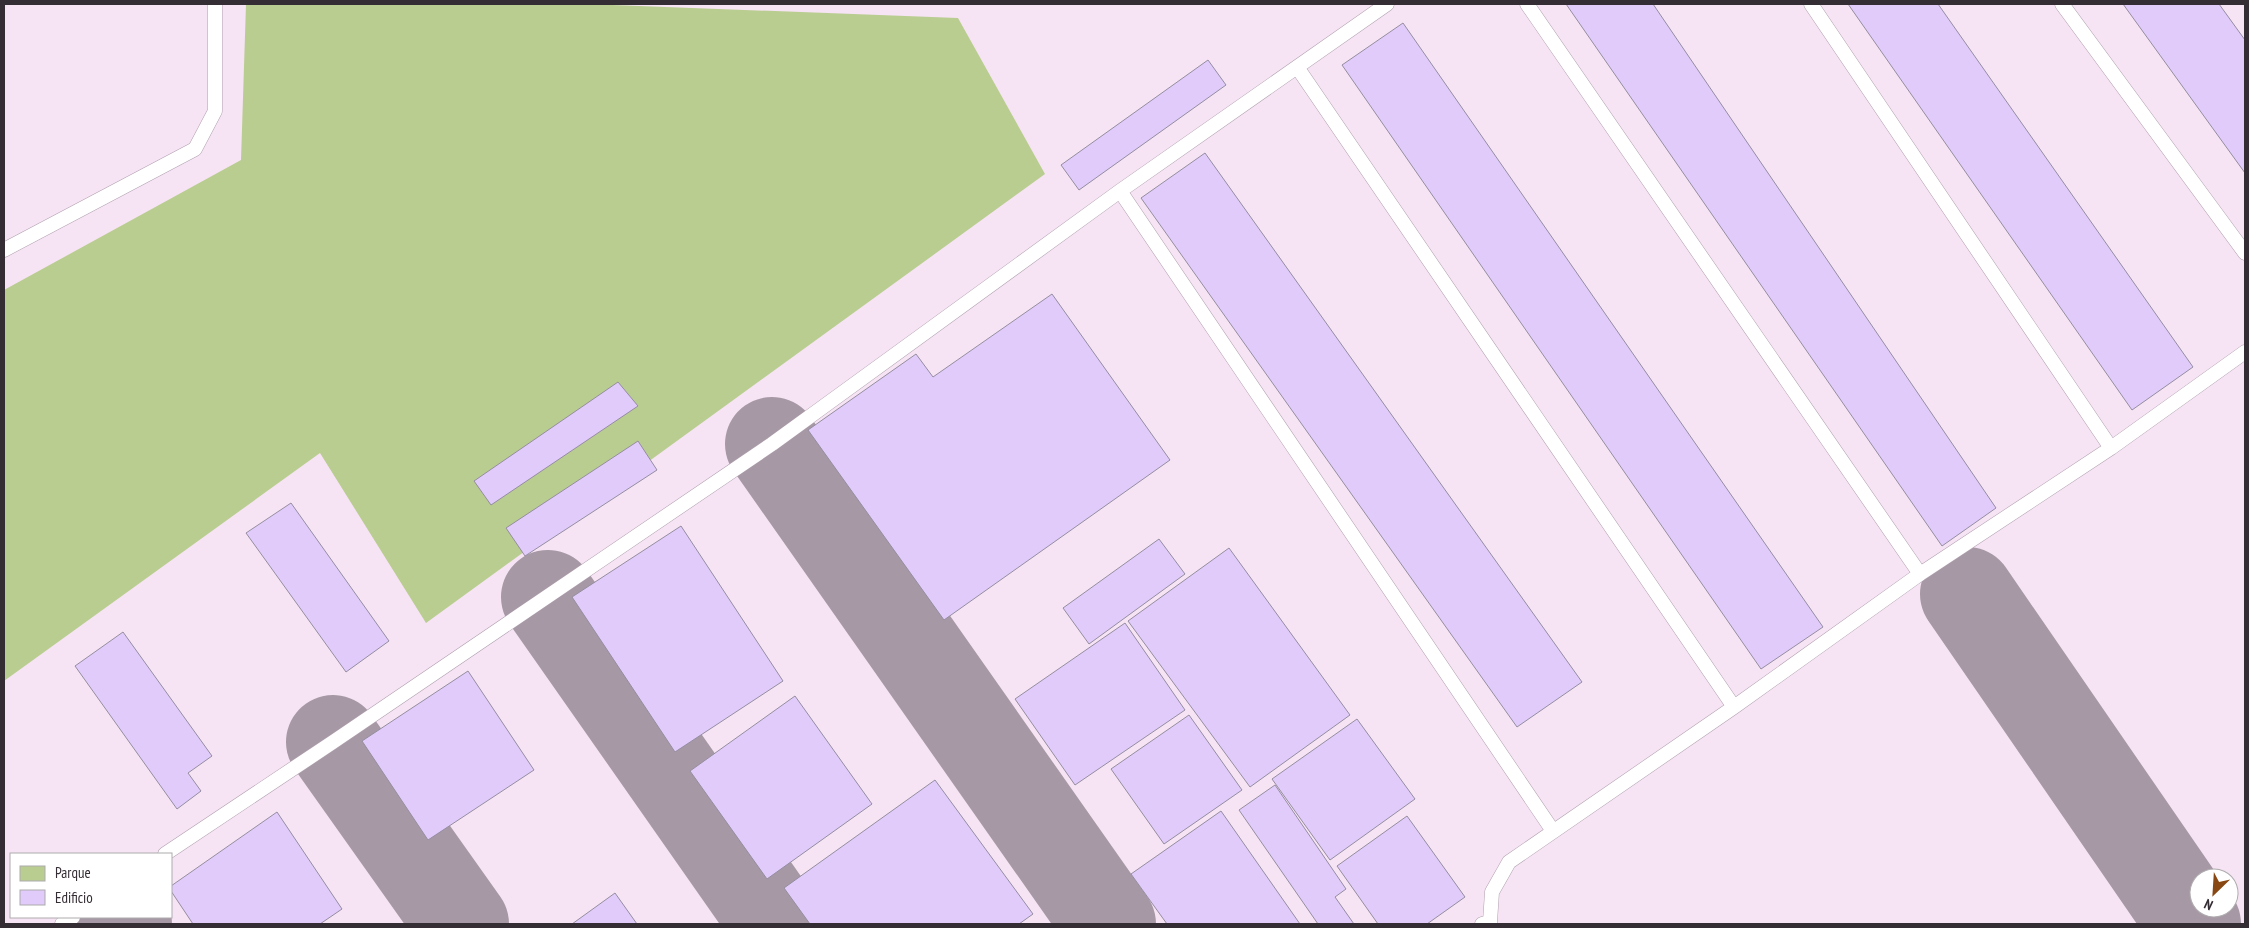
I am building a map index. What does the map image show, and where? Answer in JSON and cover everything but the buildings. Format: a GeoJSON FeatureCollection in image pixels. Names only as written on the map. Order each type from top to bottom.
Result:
{"type":"FeatureCollection","features":[{"type":"Feature","properties":{"kind":"lane"},"geometry":{"type":"LineString","coordinates":[[4,250],[195,148],[215,111],[215,4]]}},
{"type":"Feature","properties":{"kind":"lane"},"geometry":{"type":"LineString","coordinates":[[166,853],[408,692],[772,444],[1120,192],[1387,4]]}},
{"type":"Feature","properties":{"kind":"lane"},"geometry":{"type":"LineString","coordinates":[[1527,4],[1920,574]]}},
{"type":"Feature","properties":{"kind":"lane"},"geometry":{"type":"LineString","coordinates":[[1811,4],[2111,448]]}},
{"type":"Feature","properties":{"kind":"lane"},"geometry":{"type":"LineString","coordinates":[[2062,4],[2245,253]]}},
{"type":"Feature","properties":{"kind":"lane"},"geometry":{"type":"LineString","coordinates":[[1297,68],[1734,707]]}},
{"type":"Feature","properties":{"kind":"lane"},"geometry":{"type":"LineString","coordinates":[[1120,192],[1553,831]]}},
{"type":"Feature","properties":{"kind":"lane"},"geometry":{"type":"LineString","coordinates":[[1488,924],[1492,892],[1509,862],[1734,707],[1920,574],[2111,448],[2245,352]]}},
{"type":"Feature","properties":{"kind":"green space"},"geometry":{"type":"Polygon","coordinates":[[[246,4],[587,4],[958,18],[1045,174],[426,623],[320,453],[4,681],[4,290],[241,160],[246,4]]]}},
{"type":"Feature","properties":{"kind":"taxiway"},"geometry":{"type":"LineString","coordinates":[[772,444],[1109,924]]}},
{"type":"Feature","properties":{"kind":"taxiway"},"geometry":{"type":"LineString","coordinates":[[1967,594],[2194,924]]}},
{"type":"Feature","properties":{"kind":"taxiway"},"geometry":{"type":"LineString","coordinates":[[548,597],[777,924]]}},
{"type":"Feature","properties":{"kind":"taxiway"},"geometry":{"type":"LineString","coordinates":[[333,742],[462,924]]}},
{"type":"Feature","properties":{"kind":"taxiway"},"geometry":{"type":"LineString","coordinates":[[121,918],[125,924]]}}]}
